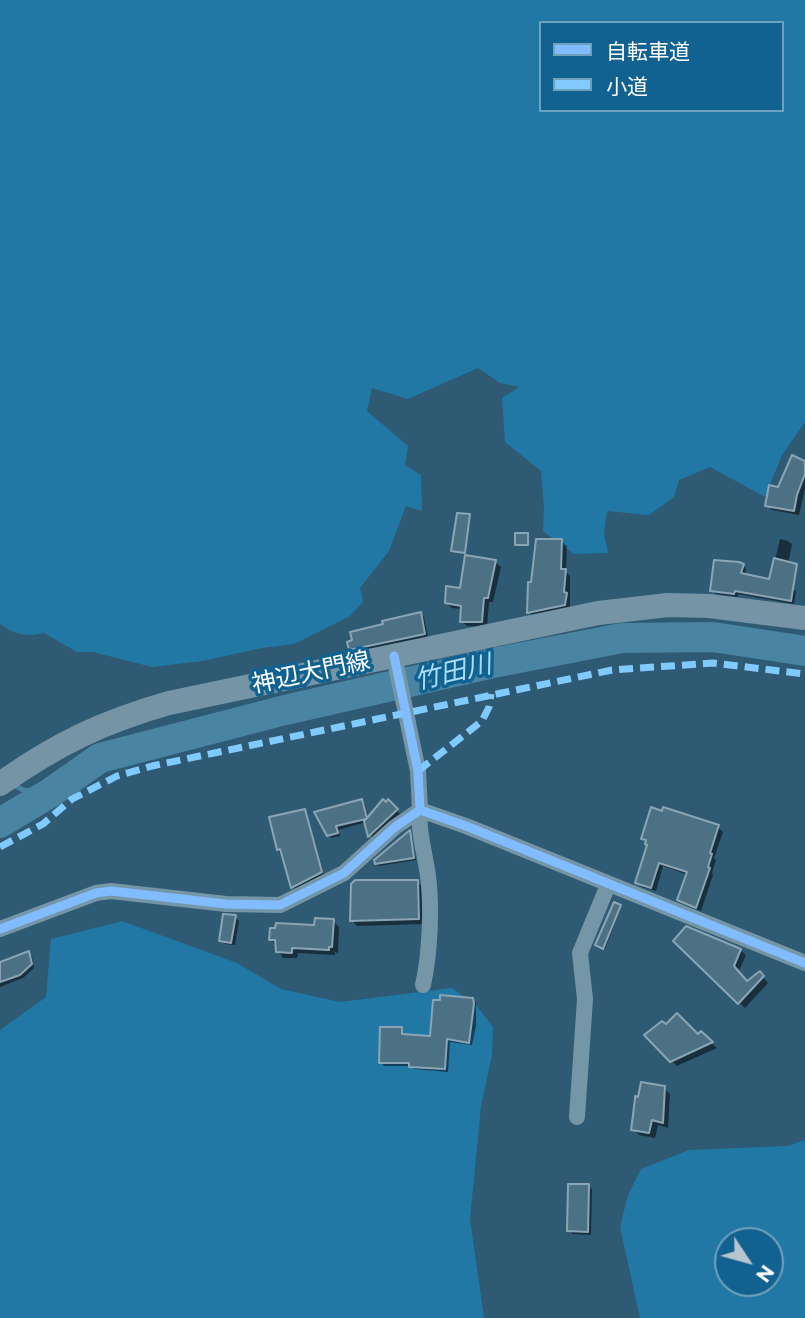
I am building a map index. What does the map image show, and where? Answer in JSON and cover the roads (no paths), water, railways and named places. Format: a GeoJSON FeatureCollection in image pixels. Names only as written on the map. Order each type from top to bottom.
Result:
{"type":"FeatureCollection","features":[{"type":"Feature","properties":{"kind":"main road","name":"神辺大門線"},"geometry":{"type":"LineString","coordinates":[[8,778],[72,738],[124,716],[169,703],[396,662],[598,613],[668,606],[709,606],[805,618]]}},
{"type":"Feature","properties":{"kind":"street"},"geometry":{"type":"LineString","coordinates":[[396,662],[418,771],[419,827],[428,878],[429,961],[423,985]]}},
{"type":"Feature","properties":{"kind":"street"},"geometry":{"type":"LineString","coordinates":[[420,810],[466,826],[805,963]]}},
{"type":"Feature","properties":{"kind":"street"},"geometry":{"type":"LineString","coordinates":[[0,929],[96,893],[111,891],[226,904],[279,905],[344,873],[396,827],[420,810]]}},
{"type":"Feature","properties":{"kind":"street"},"geometry":{"type":"LineString","coordinates":[[577,1116],[585,999],[580,953],[608,885]]}},
{"type":"Feature","properties":{"kind":"waterway","name":"竹田川"},"geometry":{"type":"LineString","coordinates":[[0,823],[100,758],[285,710],[493,663],[622,638],[713,637],[805,651]]}},
{"type":"Feature","properties":{"kind":"waterway"},"geometry":{"type":"LineString","coordinates":[[12,784],[23,790],[50,793]]}}]}
